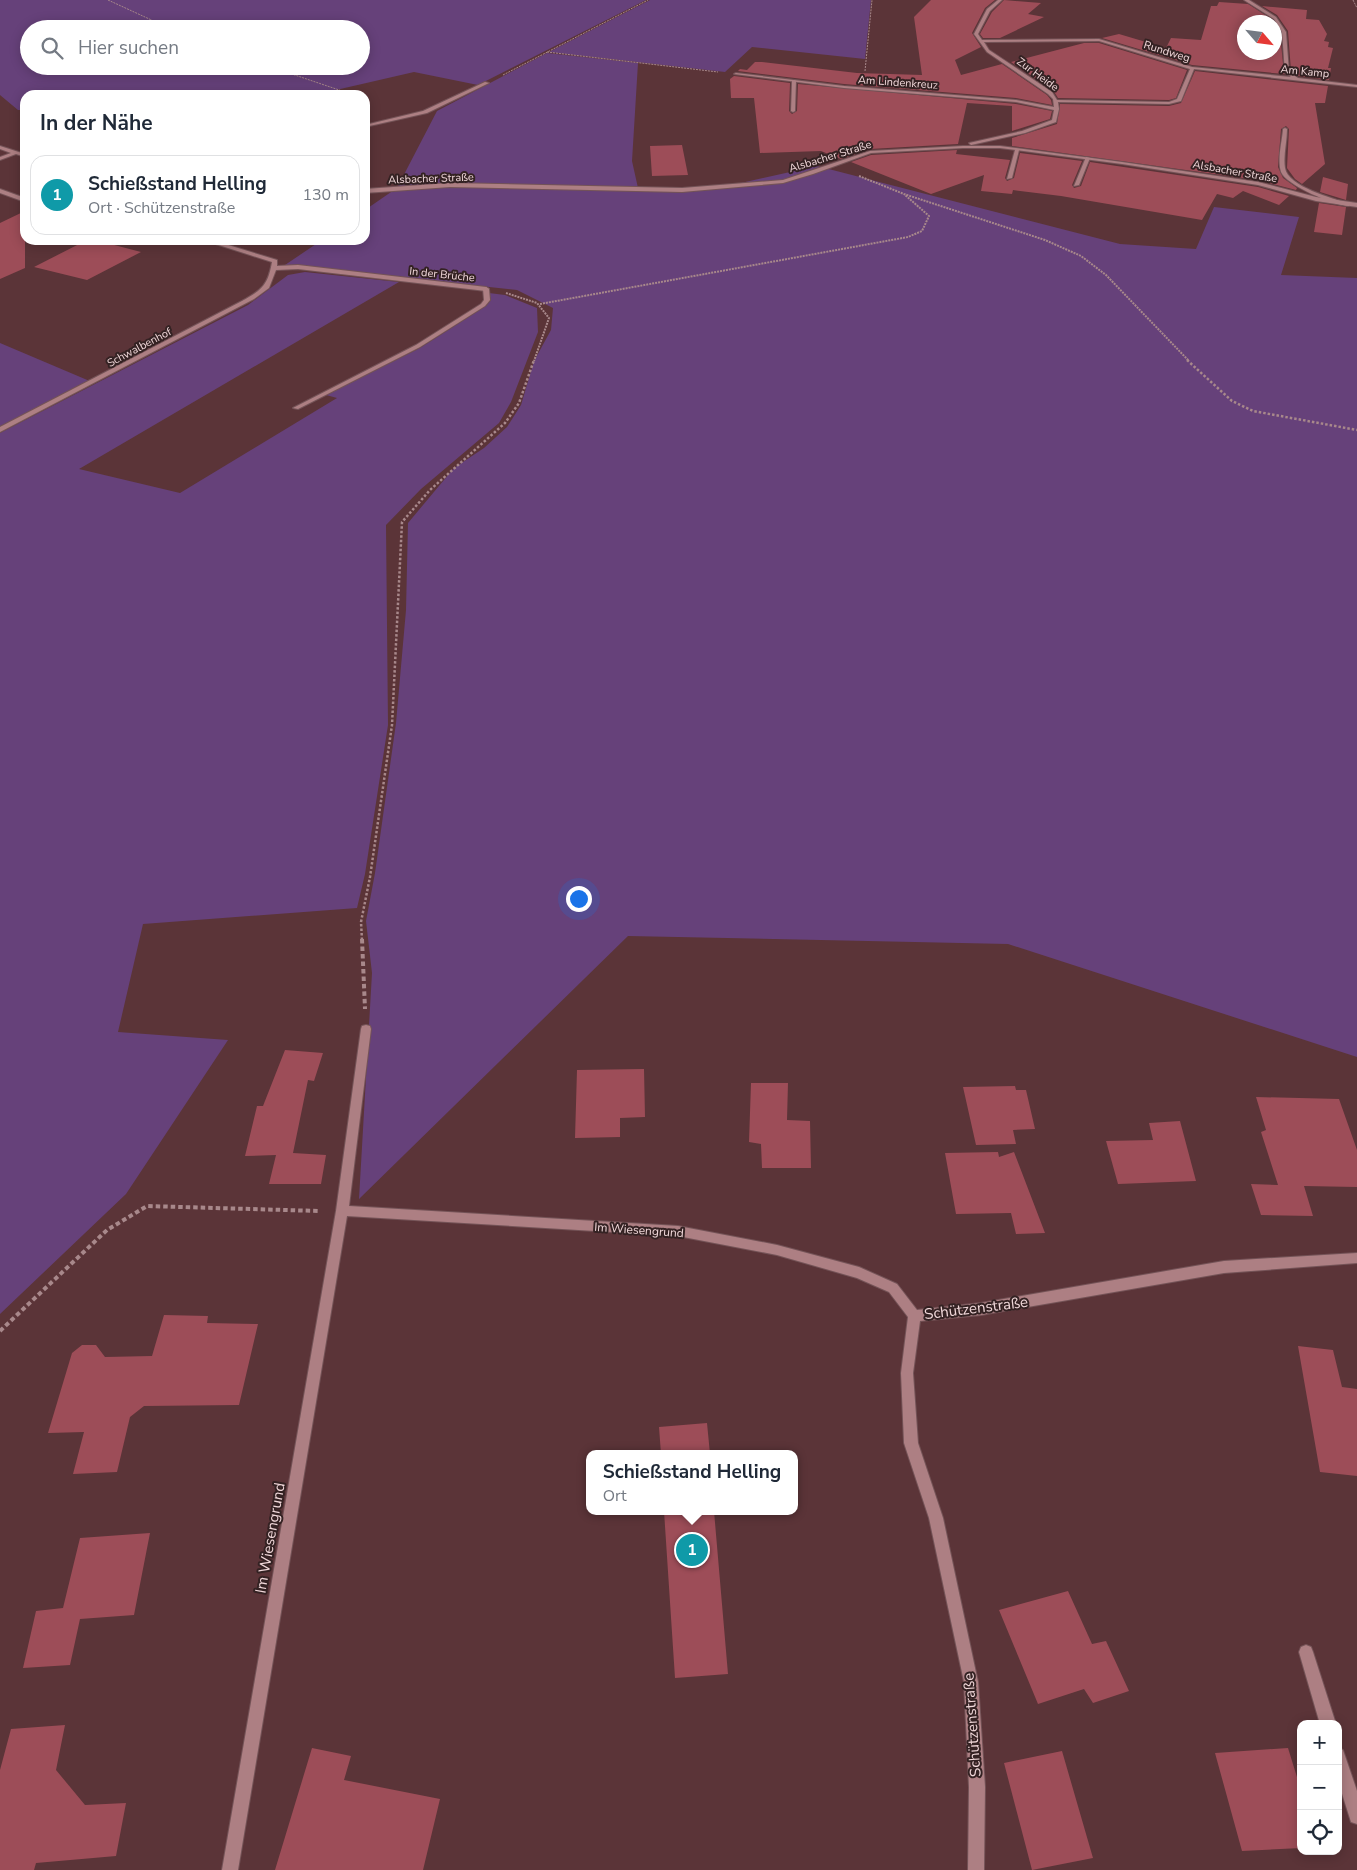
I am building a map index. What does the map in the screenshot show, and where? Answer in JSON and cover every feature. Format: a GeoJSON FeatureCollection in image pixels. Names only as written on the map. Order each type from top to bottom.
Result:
{"type":"FeatureCollection","features":[{"type":"Feature","properties":{"kind":"street"},"geometry":{"type":"LineString","coordinates":[[981,42],[976,34],[988,10],[1000,0]]}},
{"type":"Feature","properties":{"kind":"street"},"geometry":{"type":"LineString","coordinates":[[1246,0],[1275,18],[1284,32],[1287,73],[1296,79]]}},
{"type":"Feature","properties":{"kind":"street","name":"Rundweg"},"geometry":{"type":"LineString","coordinates":[[981,42],[1099,40],[1192,68],[1180,100],[1169,103],[1056,101]]}},
{"type":"Feature","properties":{"kind":"street","name":"Zur Heide"},"geometry":{"type":"LineString","coordinates":[[963,146],[984,139],[1041,127],[1054,121],[1057,109],[1056,101],[1050,93],[988,51],[981,42]]}},
{"type":"Feature","properties":{"kind":"street","name":"Am Kamp"},"geometry":{"type":"LineString","coordinates":[[1192,68],[1357,86]]}},
{"type":"Feature","properties":{"kind":"street","name":"Am Lindenkreuz"},"geometry":{"type":"LineString","coordinates":[[736,74],[864,89],[1016,101],[1057,109]]}},
{"type":"Feature","properties":{"kind":"street"},"geometry":{"type":"LineString","coordinates":[[793,112],[794,81]]}},
{"type":"Feature","properties":{"kind":"street"},"geometry":{"type":"LineString","coordinates":[[370,125],[425,112],[487,83]]}},
{"type":"Feature","properties":{"kind":"street"},"geometry":{"type":"LineString","coordinates":[[1285,130],[1284,172],[1288,179],[1347,205]]}},
{"type":"Feature","properties":{"kind":"street","name":"Alsbacher Straße"},"geometry":{"type":"LineString","coordinates":[[370,191],[450,185],[682,190],[783,181],[870,152],[963,146],[1088,158],[1258,184],[1347,205],[1357,205]]}},
{"type":"Feature","properties":{"kind":"street"},"geometry":{"type":"LineString","coordinates":[[0,147],[20,155]]}},
{"type":"Feature","properties":{"kind":"street"},"geometry":{"type":"LineString","coordinates":[[1009,178],[1017,150]]}},
{"type":"Feature","properties":{"kind":"street"},"geometry":{"type":"LineString","coordinates":[[0,159],[14,153]]}},
{"type":"Feature","properties":{"kind":"street"},"geometry":{"type":"LineString","coordinates":[[1076,185],[1088,158]]}},
{"type":"Feature","properties":{"kind":"street"},"geometry":{"type":"LineString","coordinates":[[1,193],[20,199]]}},
{"type":"Feature","properties":{"kind":"street"},"geometry":{"type":"LineString","coordinates":[[222,245],[274,261],[274,268]]}},
{"type":"Feature","properties":{"kind":"street","name":"In der Brüche"},"geometry":{"type":"LineString","coordinates":[[274,268],[298,268],[486,289],[487,300],[475,310],[418,346],[296,408]]}},
{"type":"Feature","properties":{"kind":"street","name":"Schwalbenhof"},"geometry":{"type":"LineString","coordinates":[[0,430],[140,358],[259,293],[272,281],[274,268]]}},
{"type":"Feature","properties":{"kind":"street","name":"Im Wiesengrund"},"geometry":{"type":"LineString","coordinates":[[230,1870],[342,1211],[366,1029]]}},
{"type":"Feature","properties":{"kind":"street","name":"Im Wiesengrund"},"geometry":{"type":"LineString","coordinates":[[342,1211],[678,1231],[778,1250],[860,1273],[893,1288],[914,1316]]}},
{"type":"Feature","properties":{"kind":"street","name":"Schützenstraße"},"geometry":{"type":"LineString","coordinates":[[976,1870],[977,1787],[971,1682],[936,1518],[911,1443],[907,1373],[914,1316],[981,1310],[1224,1267],[1357,1258]]}},
{"type":"Feature","properties":{"kind":"street"},"geometry":{"type":"LineString","coordinates":[[1306,1652],[1327,1720]]}},
{"type":"Feature","properties":{"kind":"street"},"geometry":{"type":"LineString","coordinates":[[1341,1765],[1357,1816]]}},
{"type":"Feature","properties":{"kind":"path"},"geometry":{"type":"LineString","coordinates":[[108,0],[151,20]]}},
{"type":"Feature","properties":{"kind":"path"},"geometry":{"type":"LineString","coordinates":[[487,83],[648,0]]}},
{"type":"Feature","properties":{"kind":"path"},"geometry":{"type":"LineString","coordinates":[[864,89],[872,0]]}},
{"type":"Feature","properties":{"kind":"path"},"geometry":{"type":"LineString","coordinates":[[1353,0],[1357,8]]}},
{"type":"Feature","properties":{"kind":"path"},"geometry":{"type":"LineString","coordinates":[[547,52],[736,74]]}},
{"type":"Feature","properties":{"kind":"path"},"geometry":{"type":"LineString","coordinates":[[297,75],[346,90]]}},
{"type":"Feature","properties":{"kind":"path"},"geometry":{"type":"LineString","coordinates":[[830,165],[904,194],[1045,240],[1081,256],[1106,275],[1207,380],[1232,401],[1253,411],[1357,430]]}},
{"type":"Feature","properties":{"kind":"path"},"geometry":{"type":"LineString","coordinates":[[540,304],[908,237],[922,231],[929,216],[904,194]]}},
{"type":"Feature","properties":{"kind":"path"},"geometry":{"type":"LineString","coordinates":[[366,1029],[361,922],[370,877],[392,724],[402,522],[430,490],[505,423],[519,403],[548,318],[546,309],[534,300],[486,289]]}},
{"type":"Feature","properties":{"kind":"path"},"geometry":{"type":"LineString","coordinates":[[0,1331],[107,1230],[147,1206],[342,1211]]}},
{"type":"Feature","properties":{"kind":"shaded area"},"geometry":{"type":"Polygon","coordinates":[[[0,0],[646,0],[478,85],[414,72],[336,90],[20,90],[20,110],[0,95],[0,0]]]}},
{"type":"Feature","properties":{"kind":"shaded area"},"geometry":{"type":"Polygon","coordinates":[[[650,0],[871,0],[865,59],[752,47],[725,72],[549,52],[650,0]]]}},
{"type":"Feature","properties":{"kind":"shaded area"},"geometry":{"type":"Polygon","coordinates":[[[547,53],[638,63],[632,161],[638,188],[517,185],[397,188],[437,111],[547,53]]]}},
{"type":"Feature","properties":{"kind":"shaded area"},"geometry":{"type":"Polygon","coordinates":[[[817,166],[1120,244],[1196,249],[1214,207],[1299,217],[1281,275],[1357,278],[1357,1057],[1008,944],[628,936],[359,1199],[372,973],[366,921],[375,873],[396,723],[406,610],[408,523],[454,468],[484,448],[507,427],[521,405],[534,361],[551,330],[553,308],[517,290],[285,265],[315,245],[370,245],[370,207],[394,190],[450,187],[681,191],[732,185],[817,166]]]}},
{"type":"Feature","properties":{"kind":"shaded area"},"geometry":{"type":"Polygon","coordinates":[[[305,272],[399,282],[79,469],[180,493],[337,398],[326,395],[420,348],[486,306],[491,300],[489,293],[505,295],[537,308],[538,332],[511,402],[499,423],[421,489],[386,525],[388,725],[365,874],[357,908],[143,924],[118,1032],[228,1040],[126,1194],[0,1314],[0,433],[248,305],[288,275],[305,272]]]}},
{"type":"Feature","properties":{"kind":"shaded area"},"geometry":{"type":"Polygon","coordinates":[[[0,343],[92,382],[0,428],[0,343]]]}},
{"type":"Feature","properties":{"kind":"building"},"geometry":{"type":"Polygon","coordinates":[[[931,0],[995,0],[985,8],[972,33],[981,47],[955,60],[961,75],[1002,64],[1047,95],[1052,105],[1016,98],[844,84],[738,71],[740,69],[747,70],[755,62],[762,62],[857,73],[922,75],[914,17],[931,0]]]}},
{"type":"Feature","properties":{"kind":"building"},"geometry":{"type":"Polygon","coordinates":[[[1004,0],[1041,3],[1028,14],[1044,17],[1000,38],[983,38],[980,34],[992,12],[1004,0]]]}},
{"type":"Feature","properties":{"kind":"building"},"geometry":{"type":"Polygon","coordinates":[[[1219,2],[1248,4],[1265,15],[1237,15],[1237,60],[1282,60],[1282,54],[1284,74],[1192,65],[1102,38],[1119,34],[1166,48],[1171,38],[1201,40],[1211,6],[1217,6],[1219,2]]]}},
{"type":"Feature","properties":{"kind":"building"},"geometry":{"type":"Polygon","coordinates":[[[1262,6],[1307,10],[1306,19],[1319,20],[1327,34],[1324,41],[1329,42],[1328,47],[1333,48],[1328,68],[1331,68],[1329,80],[1299,76],[1291,71],[1288,31],[1282,22],[1282,15],[1277,15],[1262,6]]]}},
{"type":"Feature","properties":{"kind":"building"},"geometry":{"type":"Polygon","coordinates":[[[1084,43],[1099,43],[1187,70],[1176,98],[1169,100],[1058,98],[1053,90],[1011,62],[1084,43]]]}},
{"type":"Feature","properties":{"kind":"building"},"geometry":{"type":"Polygon","coordinates":[[[1195,71],[1328,86],[1325,103],[1315,103],[1325,164],[1302,184],[1295,179],[1287,168],[1289,129],[1286,126],[1281,129],[1278,167],[1283,178],[1297,188],[1296,190],[1258,180],[1012,146],[1012,138],[1057,124],[1060,104],[1169,106],[1181,103],[1195,71]]]}},
{"type":"Feature","properties":{"kind":"building"},"geometry":{"type":"Polygon","coordinates":[[[734,76],[790,83],[789,111],[792,114],[797,111],[798,84],[1016,104],[1052,111],[1050,119],[1012,131],[1012,106],[967,103],[958,144],[870,149],[841,159],[821,151],[760,153],[754,98],[731,98],[730,79],[734,76]]]}},
{"type":"Feature","properties":{"kind":"building"},"geometry":{"type":"Polygon","coordinates":[[[682,145],[688,175],[652,176],[650,146],[682,145]]]}},
{"type":"Feature","properties":{"kind":"building"},"geometry":{"type":"Polygon","coordinates":[[[957,150],[956,154],[1010,160],[1005,178],[1007,181],[1014,178],[1020,153],[1082,161],[1072,185],[1074,188],[1081,186],[1090,162],[1258,187],[1289,196],[1279,205],[1243,191],[1233,198],[1217,194],[1202,220],[1061,196],[1013,190],[1012,194],[981,191],[984,175],[931,194],[851,162],[871,155],[957,150]]]}},
{"type":"Feature","properties":{"kind":"building"},"geometry":{"type":"Polygon","coordinates":[[[1323,177],[1348,184],[1346,200],[1320,192],[1323,177]]]}},
{"type":"Feature","properties":{"kind":"building"},"geometry":{"type":"Polygon","coordinates":[[[1319,203],[1346,207],[1342,235],[1314,232],[1319,203]]]}},
{"type":"Feature","properties":{"kind":"building"},"geometry":{"type":"Polygon","coordinates":[[[20,213],[20,245],[25,245],[25,268],[0,279],[0,223],[20,213]]]}},
{"type":"Feature","properties":{"kind":"building"},"geometry":{"type":"Polygon","coordinates":[[[77,245],[114,245],[141,252],[87,280],[34,267],[77,245]]]}},
{"type":"Feature","properties":{"kind":"building"},"geometry":{"type":"Polygon","coordinates":[[[285,1050],[323,1053],[314,1081],[308,1080],[293,1153],[326,1155],[321,1184],[269,1184],[276,1155],[245,1156],[257,1106],[263,1106],[285,1050]]]}},
{"type":"Feature","properties":{"kind":"building"},"geometry":{"type":"Polygon","coordinates":[[[644,1069],[645,1117],[620,1118],[620,1137],[575,1138],[577,1070],[644,1069]]]}},
{"type":"Feature","properties":{"kind":"building"},"geometry":{"type":"Polygon","coordinates":[[[751,1083],[788,1083],[787,1120],[810,1121],[811,1168],[762,1168],[761,1144],[749,1142],[751,1083]]]}},
{"type":"Feature","properties":{"kind":"building"},"geometry":{"type":"Polygon","coordinates":[[[1015,1086],[1016,1090],[1026,1090],[1035,1129],[1013,1130],[1016,1144],[976,1145],[963,1087],[1015,1086]]]}},
{"type":"Feature","properties":{"kind":"building"},"geometry":{"type":"Polygon","coordinates":[[[1256,1097],[1339,1099],[1357,1150],[1357,1187],[1304,1186],[1313,1216],[1261,1215],[1251,1184],[1278,1185],[1261,1132],[1266,1130],[1256,1097]]]}},
{"type":"Feature","properties":{"kind":"building"},"geometry":{"type":"Polygon","coordinates":[[[1180,1121],[1196,1181],[1118,1184],[1106,1141],[1153,1140],[1149,1123],[1180,1121]]]}},
{"type":"Feature","properties":{"kind":"building"},"geometry":{"type":"Polygon","coordinates":[[[998,1152],[999,1157],[1014,1152],[1045,1233],[1016,1234],[1011,1213],[956,1214],[945,1153],[998,1152]]]}},
{"type":"Feature","properties":{"kind":"building"},"geometry":{"type":"Polygon","coordinates":[[[164,1315],[208,1316],[207,1323],[258,1324],[239,1405],[144,1406],[130,1417],[117,1472],[73,1474],[84,1432],[48,1433],[72,1353],[82,1345],[96,1345],[105,1357],[152,1356],[164,1315]]]}},
{"type":"Feature","properties":{"kind":"building"},"geometry":{"type":"Polygon","coordinates":[[[1298,1346],[1333,1350],[1342,1387],[1357,1389],[1357,1476],[1320,1472],[1298,1346]]]}},
{"type":"Feature","properties":{"kind":"building"},"geometry":{"type":"Polygon","coordinates":[[[707,1423],[710,1450],[661,1450],[659,1427],[707,1423]]]}},
{"type":"Feature","properties":{"kind":"building"},"geometry":{"type":"Polygon","coordinates":[[[664,1515],[714,1515],[728,1674],[675,1678],[664,1515]]]}},
{"type":"Feature","properties":{"kind":"building"},"geometry":{"type":"Polygon","coordinates":[[[150,1533],[134,1615],[80,1619],[70,1665],[23,1668],[36,1611],[63,1608],[80,1538],[150,1533]]]}},
{"type":"Feature","properties":{"kind":"building"},"geometry":{"type":"Polygon","coordinates":[[[1068,1591],[1092,1644],[1106,1641],[1129,1691],[1093,1703],[1084,1689],[1038,1704],[999,1610],[1068,1591]]]}},
{"type":"Feature","properties":{"kind":"building"},"geometry":{"type":"Polygon","coordinates":[[[65,1725],[56,1770],[85,1805],[126,1803],[116,1856],[36,1863],[34,1870],[0,1870],[0,1770],[11,1729],[65,1725]]]}},
{"type":"Feature","properties":{"kind":"building"},"geometry":{"type":"Polygon","coordinates":[[[312,1748],[351,1756],[344,1780],[440,1799],[423,1870],[275,1870],[312,1748]]]}},
{"type":"Feature","properties":{"kind":"building"},"geometry":{"type":"Polygon","coordinates":[[[1288,1748],[1297,1777],[1297,1848],[1242,1851],[1215,1753],[1288,1748]]]}},
{"type":"Feature","properties":{"kind":"building"},"geometry":{"type":"Polygon","coordinates":[[[1062,1751],[1093,1858],[1032,1870],[1004,1763],[1062,1751]]]}},
{"type":"Feature","properties":{"kind":"place","name":"Schießstand Helling"},"geometry":{"type":"Point","coordinates":[692,1550]}}]}
